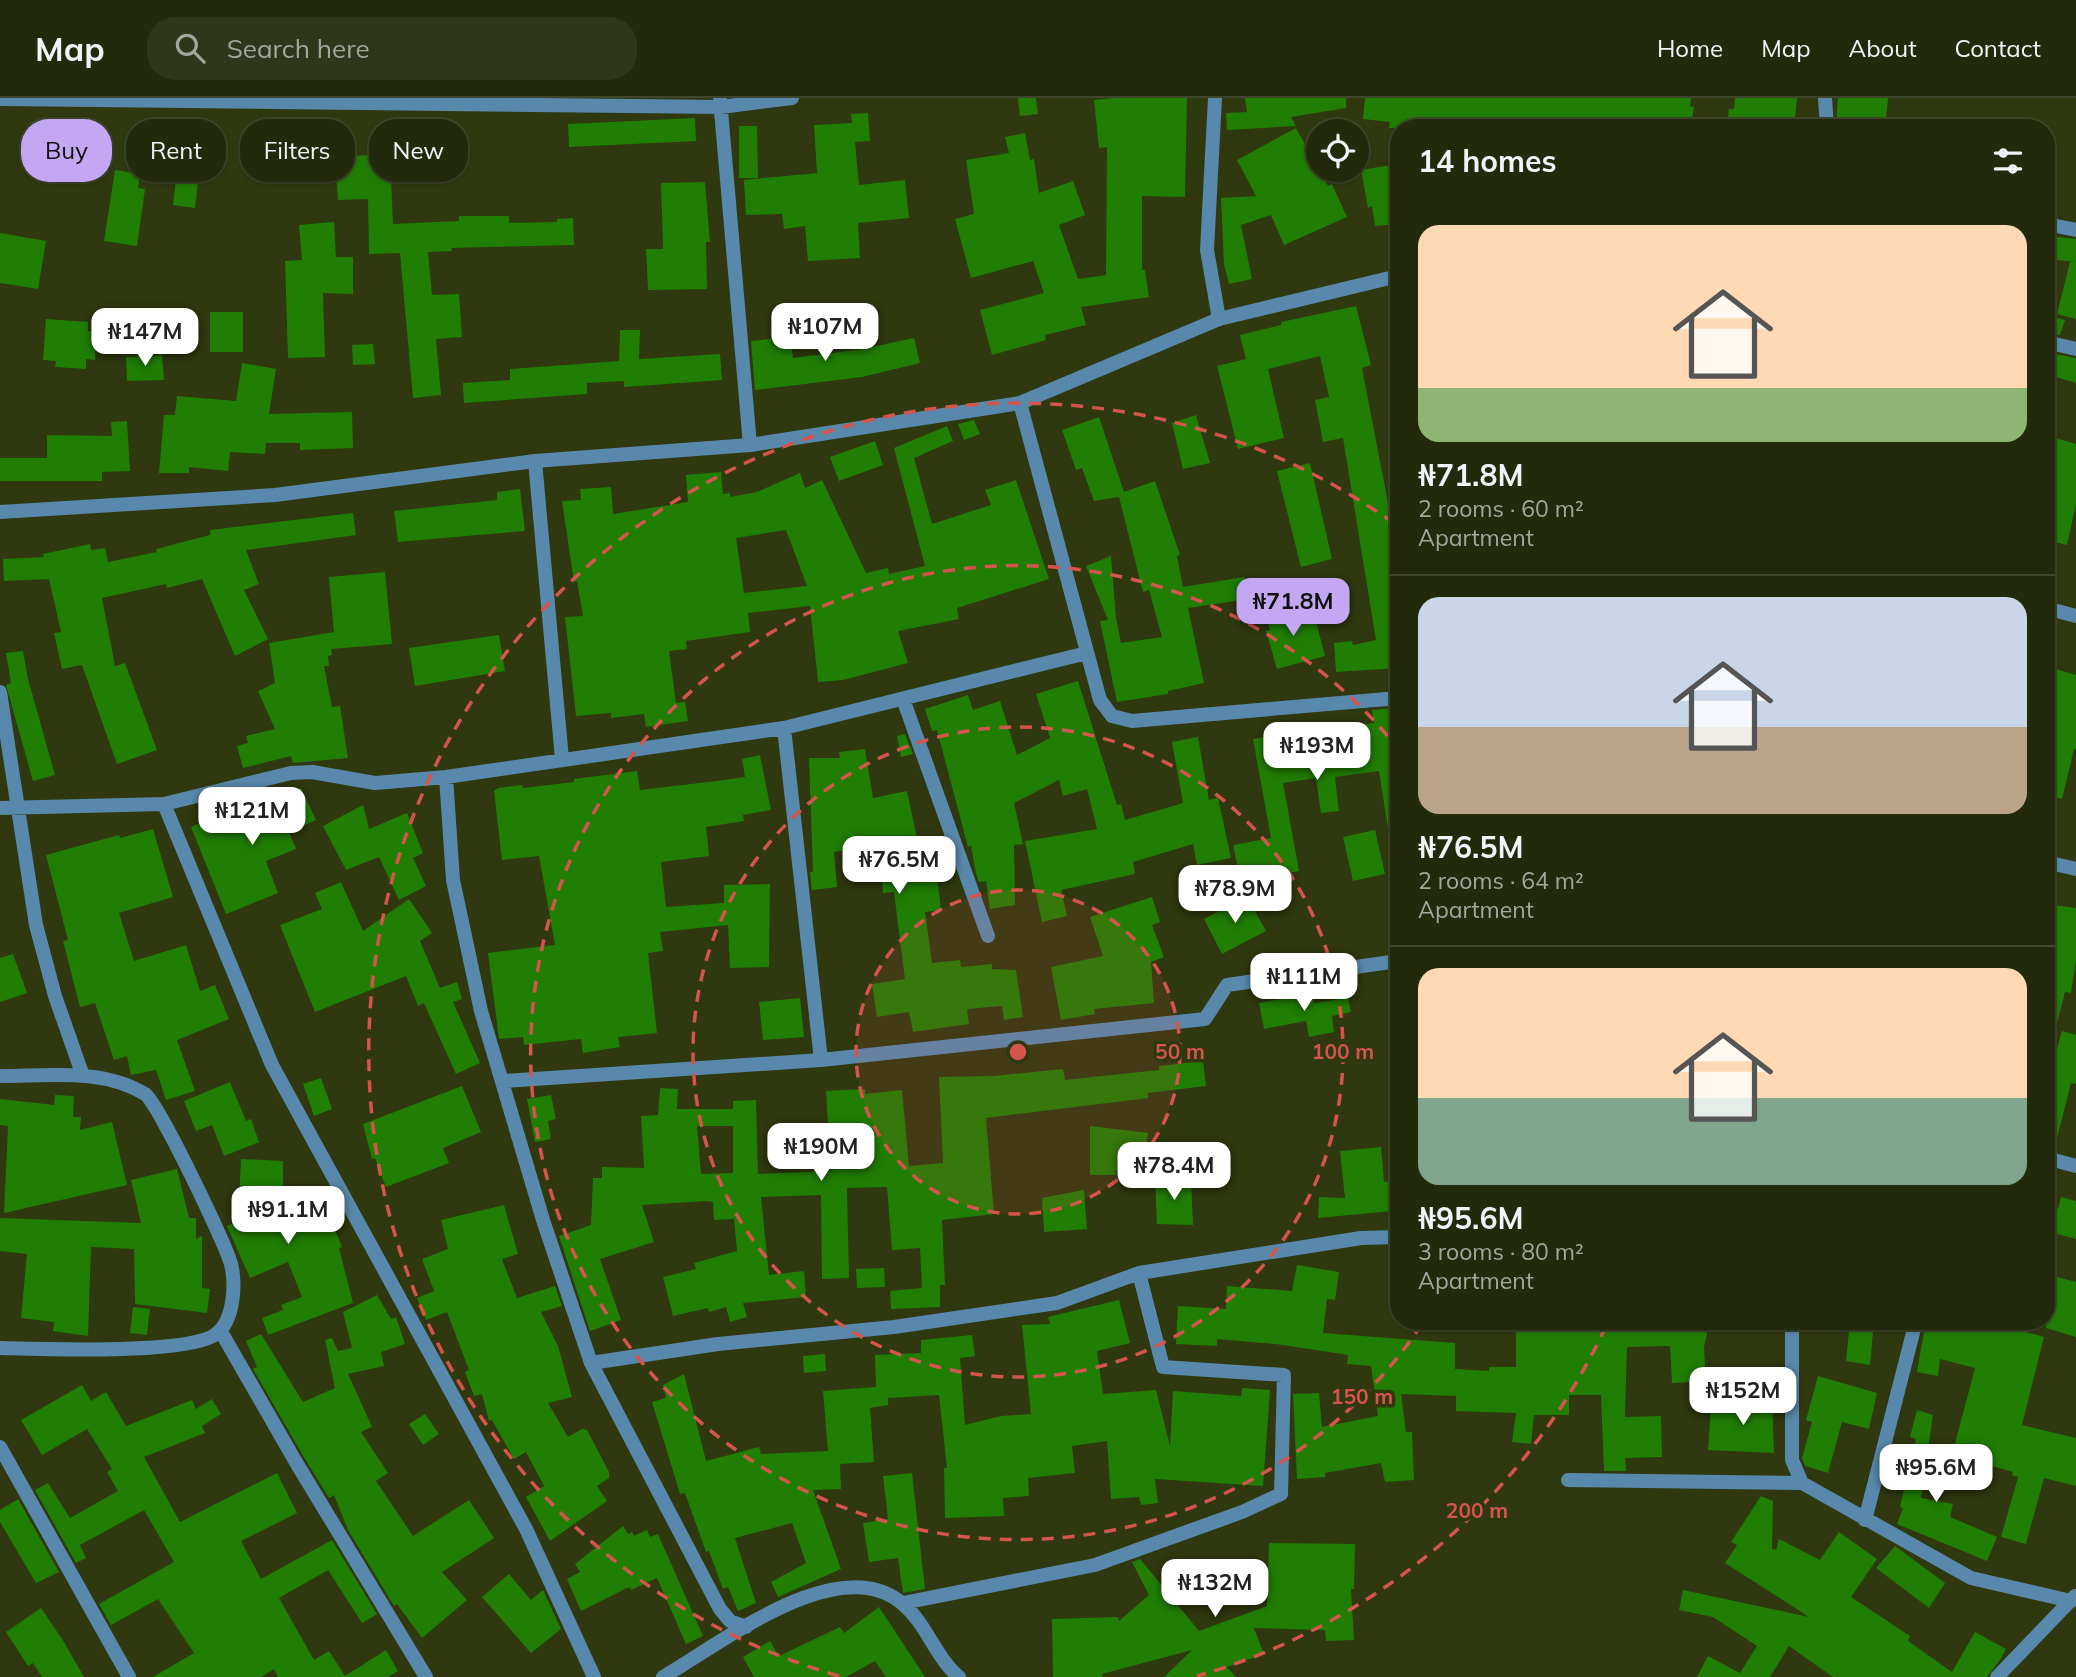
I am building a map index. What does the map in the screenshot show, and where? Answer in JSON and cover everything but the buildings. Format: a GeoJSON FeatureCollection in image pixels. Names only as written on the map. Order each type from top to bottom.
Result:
{"type":"FeatureCollection","features":[{"type":"Feature","properties":{"kind":"street"},"geometry":{"type":"LineString","coordinates":[[0,99],[720,102],[792,98]]}},
{"type":"Feature","properties":{"kind":"street"},"geometry":{"type":"LineString","coordinates":[[1215,98],[1207,250],[1219,318]]}},
{"type":"Feature","properties":{"kind":"street"},"geometry":{"type":"LineString","coordinates":[[1825,98],[1826,119]]}},
{"type":"Feature","properties":{"kind":"street"},"geometry":{"type":"LineString","coordinates":[[720,102],[750,444]]}},
{"type":"Feature","properties":{"kind":"street"},"geometry":{"type":"LineString","coordinates":[[2055,226],[2076,230]]}},
{"type":"Feature","properties":{"kind":"street"},"geometry":{"type":"LineString","coordinates":[[0,513],[275,495],[535,461],[750,444],[1020,403],[1219,318],[1390,278]]}},
{"type":"Feature","properties":{"kind":"street"},"geometry":{"type":"LineString","coordinates":[[2055,344],[2076,349]]}},
{"type":"Feature","properties":{"kind":"street"},"geometry":{"type":"LineString","coordinates":[[1020,403],[1100,700],[1112,716],[1122,720],[1390,699]]}},
{"type":"Feature","properties":{"kind":"street"},"geometry":{"type":"LineString","coordinates":[[535,461],[562,759]]}},
{"type":"Feature","properties":{"kind":"street"},"geometry":{"type":"LineString","coordinates":[[2055,610],[2076,616]]}},
{"type":"Feature","properties":{"kind":"street"},"geometry":{"type":"LineString","coordinates":[[0,808],[164,804],[291,772],[312,772],[374,783],[446,777],[784,728],[1087,653]]}},
{"type":"Feature","properties":{"kind":"street"},"geometry":{"type":"LineString","coordinates":[[0,692],[36,925],[55,996],[83,1076]]}},
{"type":"Feature","properties":{"kind":"street"},"geometry":{"type":"LineString","coordinates":[[903,699],[988,936]]}},
{"type":"Feature","properties":{"kind":"street"},"geometry":{"type":"LineString","coordinates":[[784,728],[821,1060]]}},
{"type":"Feature","properties":{"kind":"street"},"geometry":{"type":"LineString","coordinates":[[446,777],[453,880],[481,1011],[543,1220],[591,1363],[720,1609],[730,1621],[746,1627]]}},
{"type":"Feature","properties":{"kind":"street"},"geometry":{"type":"LineString","coordinates":[[164,804],[272,1065],[526,1529],[594,1677]]}},
{"type":"Feature","properties":{"kind":"street"},"geometry":{"type":"LineString","coordinates":[[2055,864],[2076,869]]}},
{"type":"Feature","properties":{"kind":"street"},"geometry":{"type":"LineString","coordinates":[[503,1081],[821,1060],[1205,1019],[1227,985],[1390,962]]}},
{"type":"Feature","properties":{"kind":"street"},"geometry":{"type":"LineString","coordinates":[[0,1076],[83,1076],[118,1080],[148,1096],[160,1112],[205,1203],[231,1264],[231,1306],[220,1330],[211,1337],[184,1344],[78,1350],[0,1348]]}},
{"type":"Feature","properties":{"kind":"street"},"geometry":{"type":"LineString","coordinates":[[2055,1160],[2076,1166]]}},
{"type":"Feature","properties":{"kind":"street"},"geometry":{"type":"LineString","coordinates":[[591,1363],[718,1344],[894,1327],[1057,1303],[1139,1273],[1361,1238],[1390,1237]]}},
{"type":"Feature","properties":{"kind":"street"},"geometry":{"type":"LineString","coordinates":[[903,1603],[1095,1565],[1242,1513],[1281,1494],[1284,1375],[1163,1367],[1139,1273]]}},
{"type":"Feature","properties":{"kind":"street"},"geometry":{"type":"LineString","coordinates":[[220,1330],[297,1464],[426,1677]]}},
{"type":"Feature","properties":{"kind":"street"},"geometry":{"type":"LineString","coordinates":[[1792,1330],[1793,1460],[1802,1483]]}},
{"type":"Feature","properties":{"kind":"street"},"geometry":{"type":"LineString","coordinates":[[1864,1521],[1914,1330]]}},
{"type":"Feature","properties":{"kind":"street"},"geometry":{"type":"LineString","coordinates":[[0,1447],[129,1677]]}},
{"type":"Feature","properties":{"kind":"street"},"geometry":{"type":"LineString","coordinates":[[1568,1480],[1802,1483],[1864,1521],[1971,1578],[2074,1598]]}},
{"type":"Feature","properties":{"kind":"street"},"geometry":{"type":"LineString","coordinates":[[663,1677],[746,1627],[803,1597],[841,1586],[876,1587],[903,1603],[957,1676]]}},
{"type":"Feature","properties":{"kind":"street"},"geometry":{"type":"LineString","coordinates":[[1997,1677],[2074,1598]]}}]}
